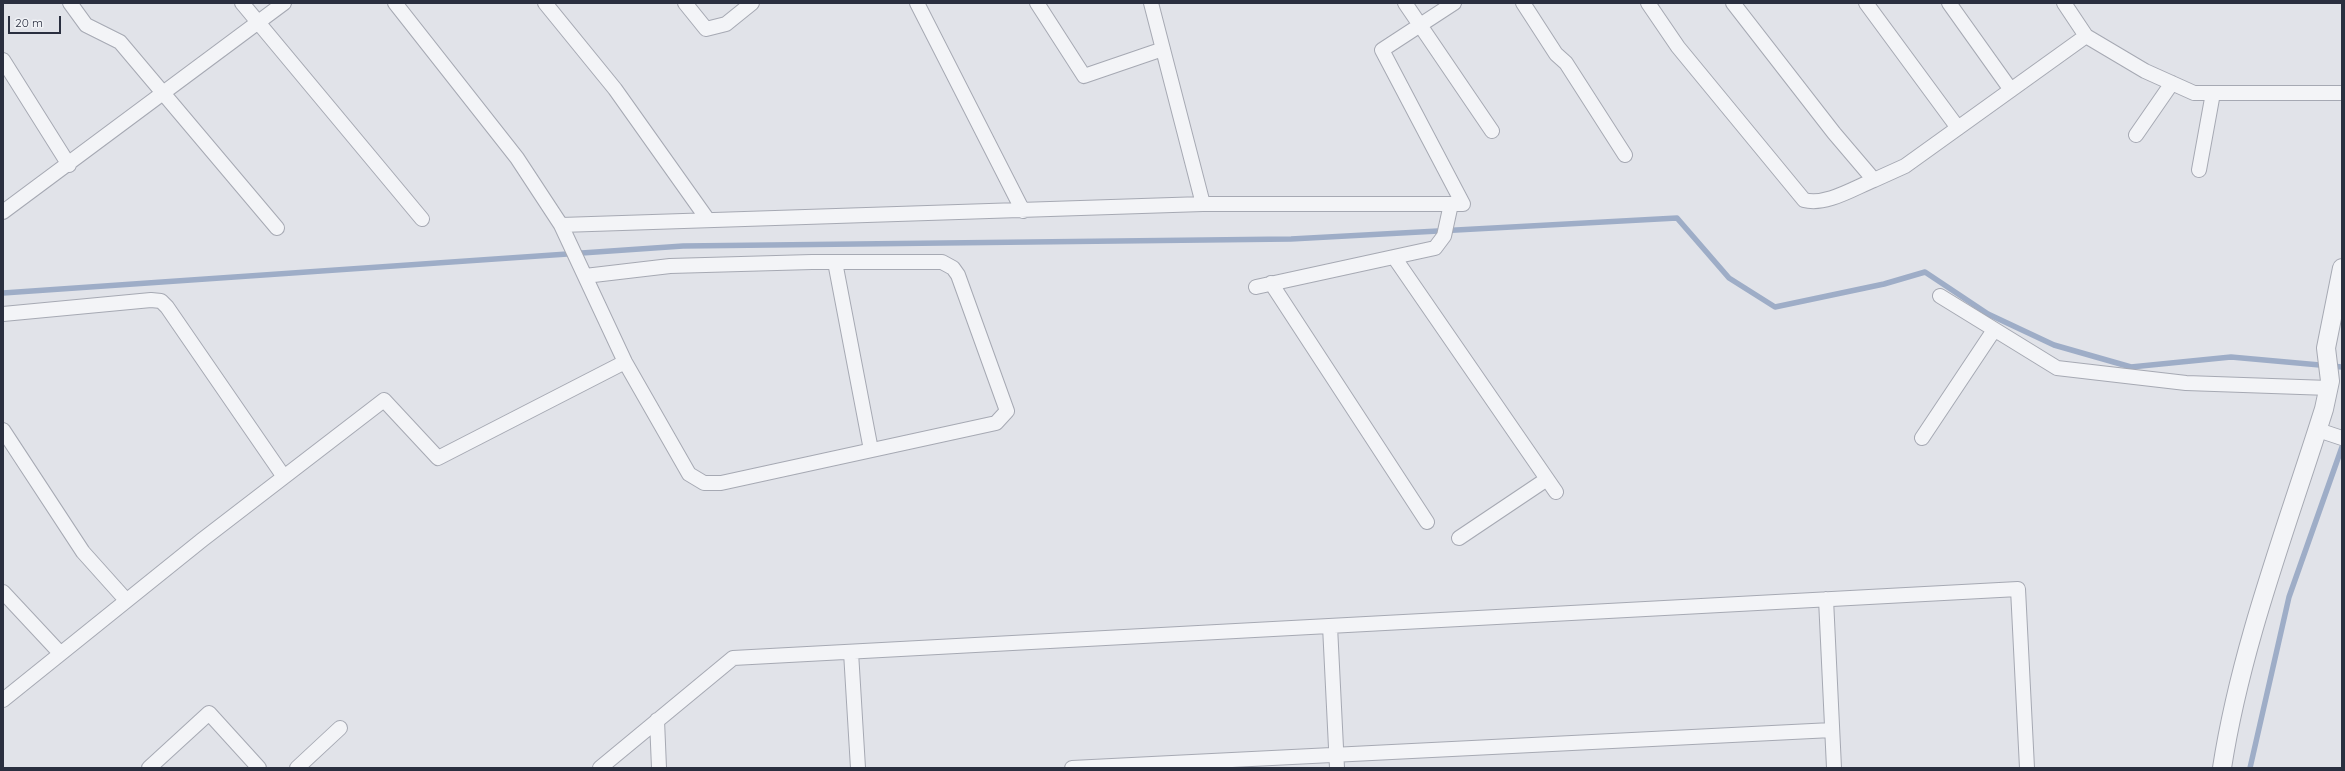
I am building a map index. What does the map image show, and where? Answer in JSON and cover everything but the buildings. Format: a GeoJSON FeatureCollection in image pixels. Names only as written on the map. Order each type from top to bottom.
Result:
{"type":"FeatureCollection","features":[{"type":"Feature","properties":{"kind":"street"},"geometry":{"type":"LineString","coordinates":[[70,3],[86,25],[120,42],[277,228]]}},
{"type":"Feature","properties":{"kind":"street"},"geometry":{"type":"LineString","coordinates":[[242,3],[422,219]]}},
{"type":"Feature","properties":{"kind":"street"},"geometry":{"type":"LineString","coordinates":[[3,212],[69,165],[284,3]]}},
{"type":"Feature","properties":{"kind":"street"},"geometry":{"type":"LineString","coordinates":[[395,3],[517,158],[561,225],[569,242],[582,270],[625,362],[689,474],[704,483],[721,483],[996,424],[1002,419],[1006,411],[958,275],[953,268],[942,262],[835,262],[670,266],[582,270]]}},
{"type":"Feature","properties":{"kind":"street"},"geometry":{"type":"LineString","coordinates":[[545,3],[614,89],[708,220]]}},
{"type":"Feature","properties":{"kind":"street"},"geometry":{"type":"LineString","coordinates":[[685,3],[706,29],[726,24],[752,3]]}},
{"type":"Feature","properties":{"kind":"street"},"geometry":{"type":"LineString","coordinates":[[917,3],[1022,211]]}},
{"type":"Feature","properties":{"kind":"street"},"geometry":{"type":"LineString","coordinates":[[1037,3],[1084,76],[1163,49]]}},
{"type":"Feature","properties":{"kind":"street"},"geometry":{"type":"LineString","coordinates":[[1151,3],[1203,204]]}},
{"type":"Feature","properties":{"kind":"street"},"geometry":{"type":"LineString","coordinates":[[1405,3],[1422,26],[1492,132]]}},
{"type":"Feature","properties":{"kind":"street"},"geometry":{"type":"LineString","coordinates":[[561,225],[1203,204],[1463,204],[1382,50],[1422,26],[1454,3]]}},
{"type":"Feature","properties":{"kind":"street"},"geometry":{"type":"LineString","coordinates":[[1523,3],[1556,54],[1566,63],[1624,155]]}},
{"type":"Feature","properties":{"kind":"street"},"geometry":{"type":"LineString","coordinates":[[1648,3],[1678,47],[1804,200],[1811,202],[1827,199],[1905,166],[2086,36]]}},
{"type":"Feature","properties":{"kind":"street"},"geometry":{"type":"LineString","coordinates":[[1734,3],[1834,134],[1874,180]]}},
{"type":"Feature","properties":{"kind":"street"},"geometry":{"type":"LineString","coordinates":[[1866,3],[1958,128]]}},
{"type":"Feature","properties":{"kind":"street"},"geometry":{"type":"LineString","coordinates":[[1949,3],[2010,90]]}},
{"type":"Feature","properties":{"kind":"street"},"geometry":{"type":"LineString","coordinates":[[2064,3],[2086,36],[2145,71],[2194,93],[2342,93]]}},
{"type":"Feature","properties":{"kind":"street"},"geometry":{"type":"LineString","coordinates":[[3,60],[69,165]]}},
{"type":"Feature","properties":{"kind":"street"},"geometry":{"type":"LineString","coordinates":[[2136,135],[2172,83]]}},
{"type":"Feature","properties":{"kind":"street"},"geometry":{"type":"LineString","coordinates":[[2198,170],[2213,93]]}},
{"type":"Feature","properties":{"kind":"street"},"geometry":{"type":"LineString","coordinates":[[1256,287],[1435,248],[1444,236],[1451,204]]}},
{"type":"Feature","properties":{"kind":"street"},"geometry":{"type":"LineString","coordinates":[[1394,257],[1556,492]]}},
{"type":"Feature","properties":{"kind":"street"},"geometry":{"type":"LineString","coordinates":[[835,262],[871,450]]}},
{"type":"Feature","properties":{"kind":"street"},"geometry":{"type":"LineString","coordinates":[[2222,768],[2230,716],[2261,603],[2318,430],[2330,384],[2326,348],[2342,268]]}},
{"type":"Feature","properties":{"kind":"street"},"geometry":{"type":"LineString","coordinates":[[1271,283],[1427,522]]}},
{"type":"Feature","properties":{"kind":"street"},"geometry":{"type":"LineString","coordinates":[[1940,296],[2057,368],[2186,383],[2330,384]]}},
{"type":"Feature","properties":{"kind":"street"},"geometry":{"type":"LineString","coordinates":[[3,314],[151,300],[161,302],[167,307],[284,477]]}},
{"type":"Feature","properties":{"kind":"street"},"geometry":{"type":"LineString","coordinates":[[1922,438],[1994,330]]}},
{"type":"Feature","properties":{"kind":"street"},"geometry":{"type":"LineString","coordinates":[[3,700],[126,600],[384,400],[438,458],[625,362]]}},
{"type":"Feature","properties":{"kind":"street"},"geometry":{"type":"LineString","coordinates":[[3,430],[83,552],[126,600]]}},
{"type":"Feature","properties":{"kind":"street"},"geometry":{"type":"LineString","coordinates":[[2318,430],[2342,438]]}},
{"type":"Feature","properties":{"kind":"street"},"geometry":{"type":"LineString","coordinates":[[1458,538],[1547,479]]}},
{"type":"Feature","properties":{"kind":"street"},"geometry":{"type":"LineString","coordinates":[[600,768],[732,658],[2018,589],[2027,768]]}},
{"type":"Feature","properties":{"kind":"street"},"geometry":{"type":"LineString","coordinates":[[3,592],[60,653]]}},
{"type":"Feature","properties":{"kind":"street"},"geometry":{"type":"LineString","coordinates":[[1826,600],[1834,768]]}},
{"type":"Feature","properties":{"kind":"street"},"geometry":{"type":"LineString","coordinates":[[1330,626],[1336,762]]}},
{"type":"Feature","properties":{"kind":"street"},"geometry":{"type":"LineString","coordinates":[[851,652],[858,768]]}},
{"type":"Feature","properties":{"kind":"street"},"geometry":{"type":"LineString","coordinates":[[149,768],[209,713],[259,768]]}},
{"type":"Feature","properties":{"kind":"street"},"geometry":{"type":"LineString","coordinates":[[657,720],[659,768]]}},
{"type":"Feature","properties":{"kind":"street"},"geometry":{"type":"LineString","coordinates":[[297,768],[340,728]]}},
{"type":"Feature","properties":{"kind":"street"},"geometry":{"type":"LineString","coordinates":[[1072,768],[1336,762],[1832,730]]}},
{"type":"Feature","properties":{"kind":"waterway"},"geometry":{"type":"LineString","coordinates":[[3,293],[683,246],[1291,239],[1677,218],[1729,278],[1775,307],[1884,284],[1925,272],[1988,314],[2054,345],[2131,367],[2231,357],[2342,367]]}},
{"type":"Feature","properties":{"kind":"waterway"},"geometry":{"type":"LineString","coordinates":[[2250,768],[2289,597],[2342,447]]}}]}
